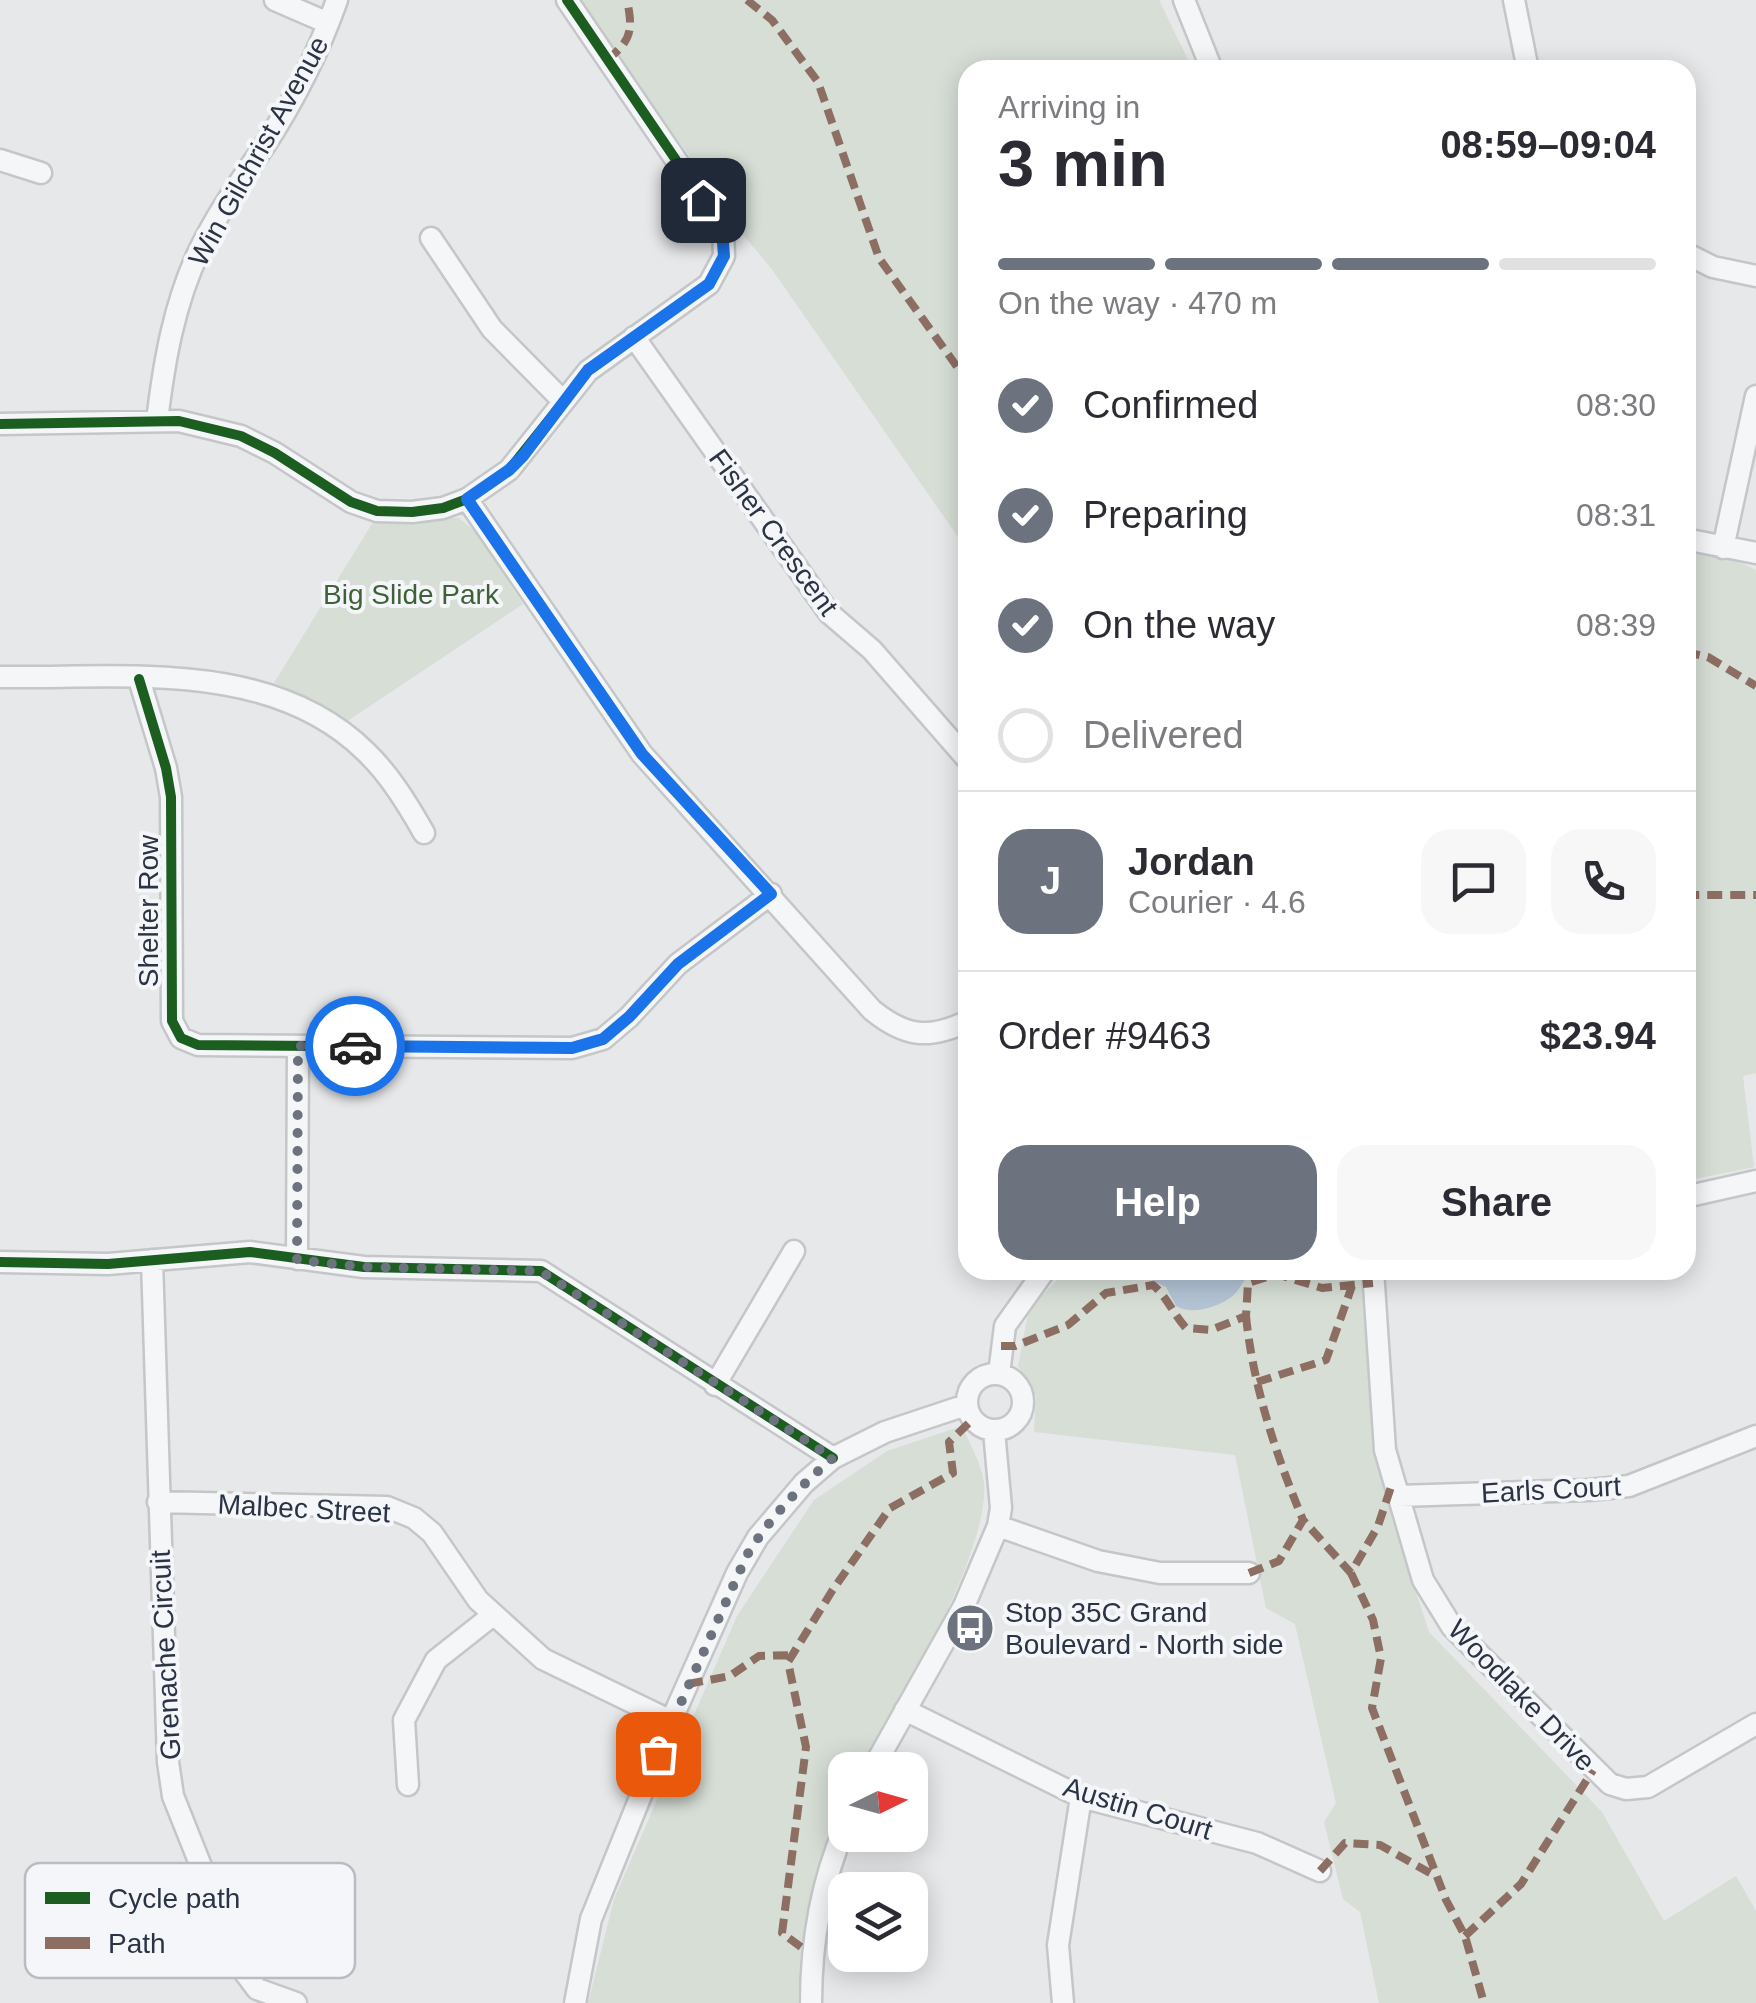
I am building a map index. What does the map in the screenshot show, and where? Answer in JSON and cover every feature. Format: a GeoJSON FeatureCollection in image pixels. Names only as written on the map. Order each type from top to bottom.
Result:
{"type":"FeatureCollection","features":[{"type":"Feature","properties":{"kind":"street"},"geometry":{"type":"LineString","coordinates":[[275,0],[328,24]]}},
{"type":"Feature","properties":{"kind":"street","name":"Win Gilchrist Avenue"},"geometry":{"type":"LineString","coordinates":[[157,420],[176,312],[199,251],[305,76],[337,0]]}},
{"type":"Feature","properties":{"kind":"street"},"geometry":{"type":"LineString","coordinates":[[0,424],[157,420],[241,436],[351,502],[377,511],[443,508],[467,499],[509,470],[588,370],[709,284],[724,256],[722,229],[567,0]]}},
{"type":"Feature","properties":{"kind":"street"},"geometry":{"type":"LineString","coordinates":[[1184,0],[1208,60]]}},
{"type":"Feature","properties":{"kind":"street"},"geometry":{"type":"LineString","coordinates":[[1514,0],[1526,60]]}},
{"type":"Feature","properties":{"kind":"street"},"geometry":{"type":"LineString","coordinates":[[0,160],[42,173]]}},
{"type":"Feature","properties":{"kind":"street"},"geometry":{"type":"LineString","coordinates":[[430,238],[492,329],[563,401]]}},
{"type":"Feature","properties":{"kind":"street"},"geometry":{"type":"LineString","coordinates":[[1696,258],[1713,267],[1756,276]]}},
{"type":"Feature","properties":{"kind":"street","name":"Fisher Crescent"},"geometry":{"type":"LineString","coordinates":[[634,337],[829,613],[872,650],[958,749]]}},
{"type":"Feature","properties":{"kind":"street"},"geometry":{"type":"LineString","coordinates":[[1722,548],[1756,396]]}},
{"type":"Feature","properties":{"kind":"street"},"geometry":{"type":"LineString","coordinates":[[467,499],[642,754],[872,1010],[892,1027],[919,1034],[958,1026]]}},
{"type":"Feature","properties":{"kind":"street"},"geometry":{"type":"LineString","coordinates":[[1696,542],[1756,553]]}},
{"type":"Feature","properties":{"kind":"street"},"geometry":{"type":"LineString","coordinates":[[0,677],[207,680],[291,701],[366,751],[402,796],[424,834]]}},
{"type":"Feature","properties":{"kind":"street","name":"Shelter Row"},"geometry":{"type":"LineString","coordinates":[[140,679],[171,796],[172,1022],[180,1038],[198,1045],[572,1048],[603,1039],[678,964],[771,894]]}},
{"type":"Feature","properties":{"kind":"street"},"geometry":{"type":"LineString","coordinates":[[297,1260],[298,1046]]}},
{"type":"Feature","properties":{"kind":"street"},"geometry":{"type":"LineString","coordinates":[[1696,1195],[1756,1182]]}},
{"type":"Feature","properties":{"kind":"street"},"geometry":{"type":"LineString","coordinates":[[715,1385],[794,1251]]}},
{"type":"Feature","properties":{"kind":"street"},"geometry":{"type":"LineString","coordinates":[[0,1262],[108,1264],[250,1252],[364,1267],[540,1271],[833,1458]]}},
{"type":"Feature","properties":{"kind":"street","name":"Grenache Circuit"},"geometry":{"type":"LineString","coordinates":[[152,1260],[168,1762],[173,1796],[199,1863]]}},
{"type":"Feature","properties":{"kind":"street"},"geometry":{"type":"LineString","coordinates":[[999,1374],[1005,1326],[1039,1280]]}},
{"type":"Feature","properties":{"kind":"street","name":"Woodlake Drive"},"geometry":{"type":"LineString","coordinates":[[1373,1280],[1385,1450],[1423,1580],[1452,1627],[1610,1784],[1626,1789],[1648,1786],[1756,1724]]}},
{"type":"Feature","properties":{"kind":"street"},"geometry":{"type":"LineString","coordinates":[[982,1376],[1008,1376],[1021,1390],[1022,1410],[1012,1425],[994,1430],[972,1420],[966,1405],[970,1388],[982,1376]]}},
{"type":"Feature","properties":{"kind":"street"},"geometry":{"type":"LineString","coordinates":[[576,2003],[590,1919],[736,1573],[758,1537],[804,1483],[833,1458],[884,1432],[966,1405]]}},
{"type":"Feature","properties":{"kind":"street"},"geometry":{"type":"LineString","coordinates":[[882,1752],[964,1606],[998,1526],[994,1430]]}},
{"type":"Feature","properties":{"kind":"street","name":"Earls Court"},"geometry":{"type":"LineString","coordinates":[[1398,1496],[1630,1486],[1756,1436]]}},
{"type":"Feature","properties":{"kind":"street","name":"Malbec Street"},"geometry":{"type":"LineString","coordinates":[[158,1502],[388,1507],[414,1518],[432,1533],[478,1600],[543,1659],[671,1721]]}},
{"type":"Feature","properties":{"kind":"street"},"geometry":{"type":"LineString","coordinates":[[998,1526],[1113,1564],[1160,1572],[1248,1572]]}},
{"type":"Feature","properties":{"kind":"street"},"geometry":{"type":"LineString","coordinates":[[408,1785],[404,1720],[436,1660],[493,1615]]}},
{"type":"Feature","properties":{"kind":"street","name":"Austin Court"},"geometry":{"type":"LineString","coordinates":[[905,1710],[1082,1797],[1256,1843],[1320,1871]]}},
{"type":"Feature","properties":{"kind":"street"},"geometry":{"type":"LineString","coordinates":[[1063,2003],[1058,1945],[1082,1797]]}},
{"type":"Feature","properties":{"kind":"street"},"geometry":{"type":"LineString","coordinates":[[810,2003],[817,1917],[837,1852]]}},
{"type":"Feature","properties":{"kind":"street","name":"Grenache Circuit"},"geometry":{"type":"LineString","coordinates":[[253,1996],[296,2003]]}},
{"type":"Feature","properties":{"kind":"green space"},"geometry":{"type":"Polygon","coordinates":[[[575,0],[1159,0],[1188,60],[958,60],[958,537],[575,0]]]}},
{"type":"Feature","properties":{"kind":"green space","name":"Big Slide Park"},"geometry":{"type":"Polygon","coordinates":[[[459,518],[475,531],[523,604],[346,722],[313,699],[274,683],[373,522],[422,523],[459,518]]]}},
{"type":"Feature","properties":{"kind":"green space"},"geometry":{"type":"Polygon","coordinates":[[[1696,540],[1756,570],[1756,1073],[1743,1076],[1754,1167],[1696,1179],[1696,540]]]}},
{"type":"Feature","properties":{"kind":"green space"},"geometry":{"type":"Polygon","coordinates":[[[1057,1280],[1362,1280],[1373,1440],[1392,1519],[1429,1632],[1602,1812],[1664,1921],[1736,1876],[1756,1911],[1756,2003],[1379,2003],[1360,1912],[1343,1899],[1324,1822],[1336,1803],[1295,1624],[1266,1608],[1235,1455],[1034,1432],[1036,1396],[1018,1366],[1029,1309],[1057,1280]]]}},
{"type":"Feature","properties":{"kind":"green space"},"geometry":{"type":"Polygon","coordinates":[[[962,1426],[983,1477],[983,1506],[960,1582],[875,1752],[828,1752],[829,1852],[801,1947],[798,2003],[588,2003],[614,1899],[737,1616],[814,1500],[887,1451],[962,1426]]]}},
{"type":"Feature","properties":{"kind":"water"},"geometry":{"type":"Polygon","coordinates":[[[1151,1280],[1245,1280],[1230,1298],[1196,1310],[1176,1306],[1166,1287],[1151,1280]]]}},
{"type":"Feature","properties":{"kind":"marked path"},"geometry":{"type":"LineString","coordinates":[[607,60],[629,34],[627,0]]}},
{"type":"Feature","properties":{"kind":"marked path"},"geometry":{"type":"LineString","coordinates":[[747,0],[772,20],[818,82],[879,258],[958,368]]}},
{"type":"Feature","properties":{"kind":"marked path"},"geometry":{"type":"LineString","coordinates":[[1696,654],[1708,657],[1756,686]]}},
{"type":"Feature","properties":{"kind":"marked path"},"geometry":{"type":"LineString","coordinates":[[1696,895],[1756,895]]}},
{"type":"Feature","properties":{"kind":"marked path"},"geometry":{"type":"LineString","coordinates":[[1001,1346],[1015,1346],[1068,1325],[1106,1293],[1153,1285],[1186,1328],[1211,1330],[1246,1316],[1248,1283],[1257,1280]]}},
{"type":"Feature","properties":{"kind":"marked path"},"geometry":{"type":"LineString","coordinates":[[1296,1280],[1322,1288],[1373,1283]]}},
{"type":"Feature","properties":{"kind":"marked path"},"geometry":{"type":"LineString","coordinates":[[1257,1382],[1326,1360],[1352,1286]]}},
{"type":"Feature","properties":{"kind":"marked path"},"geometry":{"type":"LineString","coordinates":[[1246,1316],[1267,1420],[1303,1520]]}},
{"type":"Feature","properties":{"kind":"marked path"},"geometry":{"type":"LineString","coordinates":[[801,1947],[782,1933],[806,1747],[788,1662],[890,1508],[953,1473],[949,1442],[972,1420]]}},
{"type":"Feature","properties":{"kind":"marked path"},"geometry":{"type":"LineString","coordinates":[[1249,1573],[1279,1561],[1303,1520],[1351,1573],[1378,1526],[1393,1481]]}},
{"type":"Feature","properties":{"kind":"marked path"},"geometry":{"type":"LineString","coordinates":[[1351,1573],[1373,1620],[1381,1658],[1372,1708],[1446,1900],[1465,1936],[1484,2003]]}},
{"type":"Feature","properties":{"kind":"marked path"},"geometry":{"type":"LineString","coordinates":[[688,1684],[730,1676],[759,1656],[793,1655]]}},
{"type":"Feature","properties":{"kind":"marked path"},"geometry":{"type":"LineString","coordinates":[[1465,1936],[1521,1884],[1593,1770]]}},
{"type":"Feature","properties":{"kind":"marked path"},"geometry":{"type":"LineString","coordinates":[[1320,1871],[1345,1843],[1380,1845],[1437,1877]]}},
{"type":"Feature","properties":{"kind":"cycle path"},"geometry":{"type":"LineString","coordinates":[[0,424],[179,421],[241,436],[351,502],[377,511],[443,508],[467,499],[509,470],[588,371],[709,284],[724,256],[723,229],[567,0]]}},
{"type":"Feature","properties":{"kind":"cycle path"},"geometry":{"type":"LineString","coordinates":[[139,679],[171,797],[172,1021],[181,1038],[198,1045],[572,1048],[603,1039],[678,964],[771,894]]}},
{"type":"Feature","properties":{"kind":"cycle path"},"geometry":{"type":"LineString","coordinates":[[0,1262],[108,1264],[250,1252],[364,1267],[541,1271],[833,1458]]}},
{"type":"Feature","properties":{"kind":"way so far"},"geometry":{"type":"LineString","coordinates":[[355,1046],[298,1046],[297,1260],[364,1267],[540,1271],[833,1458],[804,1483],[758,1537],[736,1573],[658,1754]]}},
{"type":"Feature","properties":{"kind":"place","name":"Stop 35C Grand Boulevard - North side"},"geometry":{"type":"Point","coordinates":[970,1628]}},
{"type":"Feature","properties":{"kind":"route"},"geometry":{"type":"LineString","coordinates":[[355,1046],[572,1048],[603,1039],[678,964],[771,894],[642,754],[467,499],[523,456],[588,370],[709,284],[724,256],[722,229],[703,200]]}}]}
